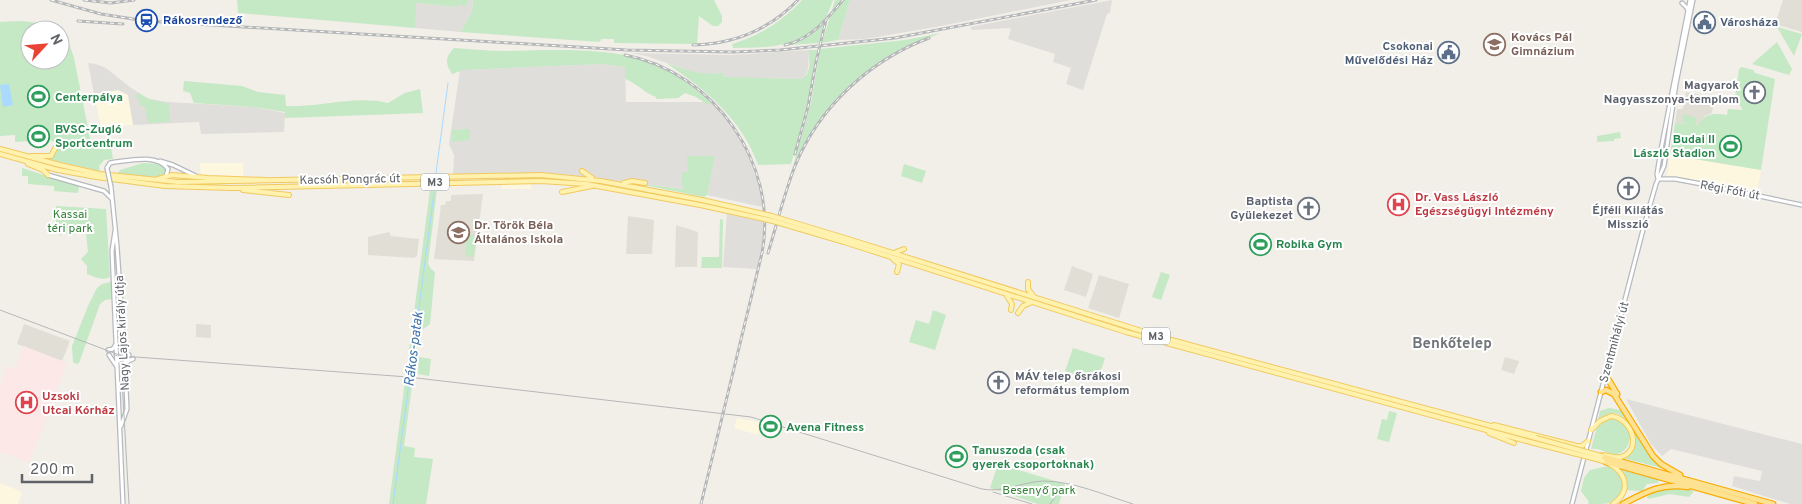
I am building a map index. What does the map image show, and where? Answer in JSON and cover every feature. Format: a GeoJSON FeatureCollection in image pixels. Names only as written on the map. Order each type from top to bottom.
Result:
{"type":"FeatureCollection","features":[{"type":"Feature","properties":{"kind":"highway"},"geometry":{"type":"LineString","coordinates":[[1605,374],[1649,451],[1671,471],[1700,482]]}},
{"type":"Feature","properties":{"kind":"highway"},"geometry":{"type":"LineString","coordinates":[[1600,392],[1610,391],[1622,405]]}},
{"type":"Feature","properties":{"kind":"highway","name":"M3"},"geometry":{"type":"LineString","coordinates":[[1602,459],[1700,482],[1773,504]]}},
{"type":"Feature","properties":{"kind":"highway","name":"M3"},"geometry":{"type":"LineString","coordinates":[[1602,459],[1755,504]]}},
{"type":"Feature","properties":{"kind":"highway"},"geometry":{"type":"LineString","coordinates":[[1623,504],[1654,488],[1666,486],[1711,491]]}},
{"type":"Feature","properties":{"kind":"main road"},"geometry":{"type":"LineString","coordinates":[[1658,180],[1657,174],[1661,151],[1687,14],[1692,1]]}},
{"type":"Feature","properties":{"kind":"main road"},"geometry":{"type":"LineString","coordinates":[[1658,180],[1662,174],[1666,154],[1676,84],[1692,1]]}},
{"type":"Feature","properties":{"kind":"main road"},"geometry":{"type":"LineString","coordinates":[[1681,2],[1687,8],[1687,14]]}},
{"type":"Feature","properties":{"kind":"main road"},"geometry":{"type":"LineString","coordinates":[[29,157],[49,157],[54,153],[58,143]]}},
{"type":"Feature","properties":{"kind":"main road"},"geometry":{"type":"LineString","coordinates":[[51,144],[54,149]]}},
{"type":"Feature","properties":{"kind":"main road","name":"Kacsóh Pongrác út"},"geometry":{"type":"LineString","coordinates":[[0,148],[100,174],[152,180],[200,182],[525,175],[594,179],[701,203]]}},
{"type":"Feature","properties":{"kind":"main road"},"geometry":{"type":"LineString","coordinates":[[1661,151],[1666,154]]}},
{"type":"Feature","properties":{"kind":"main road","name":"Kacsóh Pongrác út"},"geometry":{"type":"LineString","coordinates":[[0,154],[77,174],[165,186],[231,188],[530,180],[571,182],[701,203]]}},
{"type":"Feature","properties":{"kind":"main road"},"geometry":{"type":"LineString","coordinates":[[22,161],[43,170],[48,175],[98,189],[108,194],[114,204]]}},
{"type":"Feature","properties":{"kind":"main road"},"geometry":{"type":"LineString","coordinates":[[159,161],[168,169],[166,176]]}},
{"type":"Feature","properties":{"kind":"main road"},"geometry":{"type":"LineString","coordinates":[[159,161],[170,163],[197,177]]}},
{"type":"Feature","properties":{"kind":"main road","name":"Nagy Lajos király útja"},"geometry":{"type":"LineString","coordinates":[[120,434],[127,408],[125,367],[114,204],[107,168],[109,164],[115,162],[159,161]]}},
{"type":"Feature","properties":{"kind":"main road"},"geometry":{"type":"LineString","coordinates":[[582,171],[594,179]]}},
{"type":"Feature","properties":{"kind":"main road"},"geometry":{"type":"LineString","coordinates":[[152,180],[166,176],[258,178],[272,181]]}},
{"type":"Feature","properties":{"kind":"main road","name":"Régi Fóti út"},"geometry":{"type":"LineString","coordinates":[[1658,180],[1686,181],[1802,205]]}},
{"type":"Feature","properties":{"kind":"main road","name":"Szentmihályi út"},"geometry":{"type":"LineString","coordinates":[[1572,504],[1600,392],[1658,180]]}},
{"type":"Feature","properties":{"kind":"main road"},"geometry":{"type":"LineString","coordinates":[[622,184],[632,182],[645,183]]}},
{"type":"Feature","properties":{"kind":"main road"},"geometry":{"type":"LineString","coordinates":[[562,192],[599,186]]}},
{"type":"Feature","properties":{"kind":"main road"},"geometry":{"type":"LineString","coordinates":[[98,189],[111,188]]}},
{"type":"Feature","properties":{"kind":"main road"},"geometry":{"type":"LineString","coordinates":[[231,188],[289,195]]}},
{"type":"Feature","properties":{"kind":"main road","name":"M3"},"geometry":{"type":"LineString","coordinates":[[701,203],[772,216],[1033,303],[1184,349],[1602,459]]}},
{"type":"Feature","properties":{"kind":"main road","name":"Nagy Lajos király útja"},"geometry":{"type":"LineString","coordinates":[[115,231],[112,251],[120,398],[123,504]]}},
{"type":"Feature","properties":{"kind":"main road","name":"M3"},"geometry":{"type":"LineString","coordinates":[[844,240],[894,253],[1164,338],[1474,424]]}},
{"type":"Feature","properties":{"kind":"main road"},"geometry":{"type":"LineString","coordinates":[[894,253],[904,249]]}},
{"type":"Feature","properties":{"kind":"main road"},"geometry":{"type":"LineString","coordinates":[[889,256],[898,262],[897,272]]}},
{"type":"Feature","properties":{"kind":"main road"},"geometry":{"type":"LineString","coordinates":[[1028,282],[1028,289],[1036,298]]}},
{"type":"Feature","properties":{"kind":"main road"},"geometry":{"type":"LineString","coordinates":[[1010,290],[1015,290],[1019,286]]}},
{"type":"Feature","properties":{"kind":"main road"},"geometry":{"type":"LineString","coordinates":[[1006,294],[1011,302],[1011,310]]}},
{"type":"Feature","properties":{"kind":"main road"},"geometry":{"type":"LineString","coordinates":[[1018,313],[1024,304],[1033,303]]}},
{"type":"Feature","properties":{"kind":"main road"},"geometry":{"type":"LineString","coordinates":[[108,350],[115,347],[117,338]]}},
{"type":"Feature","properties":{"kind":"main road"},"geometry":{"type":"LineString","coordinates":[[118,353],[123,356]]}},
{"type":"Feature","properties":{"kind":"main road"},"geometry":{"type":"LineString","coordinates":[[118,364],[123,356],[129,354]]}},
{"type":"Feature","properties":{"kind":"main road"},"geometry":{"type":"LineString","coordinates":[[109,355],[118,369]]}},
{"type":"Feature","properties":{"kind":"main road"},"geometry":{"type":"LineString","coordinates":[[123,356],[125,373]]}},
{"type":"Feature","properties":{"kind":"main road"},"geometry":{"type":"LineString","coordinates":[[125,367],[128,361],[133,359]]}},
{"type":"Feature","properties":{"kind":"main road"},"geometry":{"type":"LineString","coordinates":[[120,398],[122,407],[127,408]]}},
{"type":"Feature","properties":{"kind":"main road"},"geometry":{"type":"LineString","coordinates":[[1591,430],[1600,421],[1611,416],[1616,416],[1625,422],[1631,430],[1633,441],[1627,453],[1620,457],[1602,459]]}},
{"type":"Feature","properties":{"kind":"main road"},"geometry":{"type":"LineString","coordinates":[[1474,424],[1503,426],[1577,446],[1582,446],[1588,442]]}},
{"type":"Feature","properties":{"kind":"main road"},"geometry":{"type":"LineString","coordinates":[[1474,424],[1514,443]]}},
{"type":"Feature","properties":{"kind":"main road"},"geometry":{"type":"LineString","coordinates":[[1602,459],[1619,471],[1625,482],[1622,495],[1614,504]]}},
{"type":"Feature","properties":{"kind":"shaded area"},"geometry":{"type":"Polygon","coordinates":[[[458,0],[473,0],[472,11],[461,32],[415,28],[415,3],[457,7],[458,0]]]}},
{"type":"Feature","properties":{"kind":"shaded area"},"geometry":{"type":"Polygon","coordinates":[[[850,0],[1071,0],[941,26],[865,39],[838,40],[850,0]]]}},
{"type":"Feature","properties":{"kind":"shaded area"},"geometry":{"type":"Polygon","coordinates":[[[1112,0],[1110,13],[1107,14],[1083,90],[1066,84],[1071,68],[1053,62],[1055,54],[1008,39],[1011,28],[972,30],[970,27],[1112,0]]]}},
{"type":"Feature","properties":{"kind":"shaded area"},"geometry":{"type":"Polygon","coordinates":[[[1783,0],[1802,0],[1802,32],[1775,24],[1783,0]]]}},
{"type":"Feature","properties":{"kind":"shaded area"},"geometry":{"type":"Polygon","coordinates":[[[809,50],[808,70],[801,79],[708,77],[646,56],[631,53],[733,55],[809,50]]]}},
{"type":"Feature","properties":{"kind":"shaded area"},"geometry":{"type":"Polygon","coordinates":[[[88,63],[106,68],[131,88],[149,99],[168,102],[254,107],[285,113],[284,132],[201,134],[199,122],[133,125],[128,95],[118,90],[94,94],[88,63]]]}},
{"type":"Feature","properties":{"kind":"shaded area"},"geometry":{"type":"Polygon","coordinates":[[[603,64],[625,67],[626,102],[711,102],[726,118],[745,147],[758,183],[763,207],[707,195],[715,156],[688,172],[681,172],[684,189],[562,174],[453,174],[454,155],[449,144],[460,70],[603,64]]]}},
{"type":"Feature","properties":{"kind":"shaded area"},"geometry":{"type":"Polygon","coordinates":[[[118,90],[128,95],[133,125],[101,127],[94,94],[118,90]]]}},
{"type":"Feature","properties":{"kind":"shaded area"},"geometry":{"type":"Polygon","coordinates":[[[1686,92],[1715,97],[1712,113],[1705,116],[1698,125],[1675,123],[1677,109],[1683,109],[1686,92]]]}},
{"type":"Feature","properties":{"kind":"shaded area"},"geometry":{"type":"Polygon","coordinates":[[[1670,155],[1761,170],[1757,193],[1667,176],[1670,155]]]}},
{"type":"Feature","properties":{"kind":"shaded area"},"geometry":{"type":"Polygon","coordinates":[[[200,163],[243,163],[243,177],[201,177],[200,163]]]}},
{"type":"Feature","properties":{"kind":"shaded area"},"geometry":{"type":"Polygon","coordinates":[[[502,183],[531,183],[531,189],[502,189],[502,183]]]}},
{"type":"Feature","properties":{"kind":"shaded area","name":"Dr. Török Béla Általános Iskola"},"geometry":{"type":"Polygon","coordinates":[[[483,194],[474,261],[434,259],[441,205],[445,205],[446,201],[451,201],[451,195],[483,194]]]}},
{"type":"Feature","properties":{"kind":"shaded area"},"geometry":{"type":"Polygon","coordinates":[[[727,212],[763,220],[763,243],[757,269],[723,267],[727,212]]]}},
{"type":"Feature","properties":{"kind":"shaded area"},"geometry":{"type":"Polygon","coordinates":[[[628,216],[654,220],[652,254],[626,254],[628,216]]]}},
{"type":"Feature","properties":{"kind":"shaded area"},"geometry":{"type":"Polygon","coordinates":[[[676,225],[698,232],[697,267],[675,267],[676,225]]]}},
{"type":"Feature","properties":{"kind":"shaded area"},"geometry":{"type":"Polygon","coordinates":[[[389,232],[391,236],[419,239],[417,256],[414,258],[368,255],[368,237],[389,232]]]}},
{"type":"Feature","properties":{"kind":"shaded area"},"geometry":{"type":"Polygon","coordinates":[[[1072,266],[1093,274],[1086,297],[1064,290],[1072,266]]]}},
{"type":"Feature","properties":{"kind":"shaded area"},"geometry":{"type":"Polygon","coordinates":[[[1099,275],[1129,284],[1119,318],[1088,308],[1099,275]]]}},
{"type":"Feature","properties":{"kind":"shaded area"},"geometry":{"type":"Polygon","coordinates":[[[24,324],[70,341],[62,361],[17,344],[24,324]]]}},
{"type":"Feature","properties":{"kind":"shaded area"},"geometry":{"type":"Polygon","coordinates":[[[196,324],[211,325],[211,338],[196,337],[196,324]]]}},
{"type":"Feature","properties":{"kind":"shaded area","name":"Uzsoki Utcai Kórház"},"geometry":{"type":"Polygon","coordinates":[[[24,346],[67,363],[29,463],[0,452],[0,388],[8,366],[16,368],[24,346]]]}},
{"type":"Feature","properties":{"kind":"shaded area"},"geometry":{"type":"Polygon","coordinates":[[[1505,357],[1519,361],[1514,374],[1501,370],[1505,357]]]}},
{"type":"Feature","properties":{"kind":"shaded area"},"geometry":{"type":"Polygon","coordinates":[[[1626,399],[1802,444],[1802,504],[1790,504],[1732,486],[1734,476],[1760,481],[1762,471],[1671,449],[1662,456],[1651,444],[1626,399]]]}},
{"type":"Feature","properties":{"kind":"shaded area"},"geometry":{"type":"Polygon","coordinates":[[[737,418],[763,423],[758,435],[734,428],[737,418]]]}},
{"type":"Feature","properties":{"kind":"shaded area"},"geometry":{"type":"Polygon","coordinates":[[[0,483],[22,492],[18,504],[0,504],[0,483]]]}},
{"type":"Feature","properties":{"kind":"green space"},"geometry":{"type":"Polygon","coordinates":[[[237,0],[468,0],[466,7],[458,4],[457,7],[416,3],[415,28],[238,13],[237,0]]]}},
{"type":"Feature","properties":{"kind":"green space"},"geometry":{"type":"Polygon","coordinates":[[[473,0],[714,0],[722,16],[722,22],[718,26],[713,26],[699,16],[697,44],[614,43],[614,39],[601,39],[600,42],[461,32],[472,11],[473,0]]]}},
{"type":"Feature","properties":{"kind":"green space"},"geometry":{"type":"Polygon","coordinates":[[[802,0],[833,0],[825,19],[812,32],[802,38],[780,45],[733,48],[732,44],[761,32],[778,21],[802,0]]]}},
{"type":"Feature","properties":{"kind":"green space"},"geometry":{"type":"Polygon","coordinates":[[[835,0],[850,0],[838,40],[822,43],[835,0]]]}},
{"type":"Feature","properties":{"kind":"green space"},"geometry":{"type":"Polygon","coordinates":[[[20,21],[20,70],[70,70],[70,46],[91,143],[110,142],[113,159],[104,160],[99,166],[100,171],[43,158],[53,156],[59,144],[50,140],[15,142],[15,135],[0,136],[0,22],[20,21]]]}},
{"type":"Feature","properties":{"kind":"green space"},"geometry":{"type":"Polygon","coordinates":[[[824,23],[819,43],[789,45],[809,36],[824,23]]]}},
{"type":"Feature","properties":{"kind":"green space"},"geometry":{"type":"Polygon","coordinates":[[[1777,27],[1802,34],[1794,56],[1777,27]]]}},
{"type":"Feature","properties":{"kind":"green space"},"geometry":{"type":"Polygon","coordinates":[[[941,33],[889,57],[847,88],[814,128],[789,180],[811,103],[820,49],[905,40],[941,33]]]}},
{"type":"Feature","properties":{"kind":"green space"},"geometry":{"type":"Polygon","coordinates":[[[1777,42],[1792,69],[1789,75],[1752,64],[1777,42]]]}},
{"type":"Feature","properties":{"kind":"green space"},"geometry":{"type":"Polygon","coordinates":[[[454,48],[501,51],[576,50],[628,56],[644,60],[671,72],[711,102],[708,105],[696,97],[685,93],[678,98],[656,99],[656,97],[625,79],[625,67],[603,64],[463,70],[452,74],[447,61],[454,48]]]}},
{"type":"Feature","properties":{"kind":"green space"},"geometry":{"type":"Polygon","coordinates":[[[809,50],[817,50],[809,103],[791,164],[758,165],[742,133],[721,107],[695,84],[666,63],[701,73],[723,73],[723,77],[801,79],[805,77],[808,71],[809,50]]]}},
{"type":"Feature","properties":{"kind":"green space"},"geometry":{"type":"Polygon","coordinates":[[[1742,67],[1775,79],[1761,170],[1670,155],[1675,123],[1688,124],[1682,122],[1683,114],[1697,118],[1696,125],[1698,125],[1707,116],[1727,115],[1728,109],[1743,110],[1735,98],[1739,69],[1742,67]]]}},
{"type":"Feature","properties":{"kind":"green space"},"geometry":{"type":"Polygon","coordinates":[[[184,81],[242,86],[258,92],[285,95],[286,106],[362,100],[388,103],[405,93],[420,89],[423,113],[285,118],[285,112],[254,107],[194,103],[190,93],[183,91],[184,81]]]}},
{"type":"Feature","properties":{"kind":"green space"},"geometry":{"type":"Polygon","coordinates":[[[138,93],[149,99],[169,104],[170,122],[148,123],[145,106],[139,106],[139,99],[135,97],[138,93]]]}},
{"type":"Feature","properties":{"kind":"green space"},"geometry":{"type":"Polygon","coordinates":[[[470,129],[470,140],[452,142],[452,130],[470,129]]]}},
{"type":"Feature","properties":{"kind":"green space"},"geometry":{"type":"Polygon","coordinates":[[[1620,132],[1621,138],[1614,139],[1614,141],[1597,142],[1597,136],[1620,132]]]}},
{"type":"Feature","properties":{"kind":"green space"},"geometry":{"type":"Polygon","coordinates":[[[687,156],[715,156],[707,195],[704,197],[634,183],[683,189],[681,172],[688,172],[687,156]]]}},
{"type":"Feature","properties":{"kind":"green space"},"geometry":{"type":"Polygon","coordinates":[[[143,163],[160,164],[167,169],[166,176],[120,175],[118,173],[120,170],[143,163]]]}},
{"type":"Feature","properties":{"kind":"green space"},"geometry":{"type":"Polygon","coordinates":[[[904,164],[926,171],[922,183],[901,176],[904,164]]]}},
{"type":"Feature","properties":{"kind":"green space"},"geometry":{"type":"Polygon","coordinates":[[[22,168],[79,186],[78,193],[54,191],[54,186],[28,184],[28,176],[22,176],[22,168]]]}},
{"type":"Feature","properties":{"kind":"green space"},"geometry":{"type":"Polygon","coordinates":[[[437,189],[428,264],[435,272],[430,324],[419,332],[404,446],[415,448],[414,457],[433,459],[426,504],[389,504],[430,190],[437,189]]]}},
{"type":"Feature","properties":{"kind":"green space","name":"Kassai téri park"},"geometry":{"type":"Polygon","coordinates":[[[56,206],[106,209],[110,277],[101,279],[87,274],[87,266],[81,259],[88,252],[86,233],[61,234],[60,236],[56,229],[56,206]]]}},
{"type":"Feature","properties":{"kind":"green space"},"geometry":{"type":"Polygon","coordinates":[[[720,219],[723,220],[722,268],[701,268],[702,257],[719,257],[720,219]]]}},
{"type":"Feature","properties":{"kind":"green space"},"geometry":{"type":"Polygon","coordinates":[[[467,236],[476,237],[474,256],[472,257],[465,255],[467,236]]]}},
{"type":"Feature","properties":{"kind":"green space"},"geometry":{"type":"Polygon","coordinates":[[[1161,272],[1170,275],[1161,300],[1152,297],[1161,272]]]}},
{"type":"Feature","properties":{"kind":"green space"},"geometry":{"type":"Polygon","coordinates":[[[111,282],[113,299],[105,300],[100,304],[79,363],[76,364],[73,362],[72,346],[88,306],[97,288],[102,284],[111,282]]]}},
{"type":"Feature","properties":{"kind":"green space"},"geometry":{"type":"Polygon","coordinates":[[[933,310],[946,315],[935,350],[909,342],[916,320],[929,324],[933,310]]]}},
{"type":"Feature","properties":{"kind":"green space"},"geometry":{"type":"Polygon","coordinates":[[[1073,348],[1105,358],[1097,382],[1065,371],[1073,348]]]}},
{"type":"Feature","properties":{"kind":"green space"},"geometry":{"type":"Polygon","coordinates":[[[419,357],[431,359],[429,376],[418,374],[419,357]]]}},
{"type":"Feature","properties":{"kind":"green space"},"geometry":{"type":"Polygon","coordinates":[[[1609,408],[1620,410],[1655,460],[1666,469],[1622,458],[1633,449],[1635,437],[1627,421],[1618,414],[1609,414],[1598,420],[1600,411],[1609,408]]]}},
{"type":"Feature","properties":{"kind":"green space"},"geometry":{"type":"Polygon","coordinates":[[[1389,411],[1397,413],[1389,442],[1377,439],[1382,419],[1387,420],[1389,411]]]}},
{"type":"Feature","properties":{"kind":"green space"},"geometry":{"type":"Polygon","coordinates":[[[1615,418],[1621,420],[1628,427],[1630,439],[1625,450],[1615,454],[1591,449],[1597,426],[1606,419],[1615,418]]]}},
{"type":"Feature","properties":{"kind":"green space","name":"Besenyő park"},"geometry":{"type":"Polygon","coordinates":[[[998,464],[1065,484],[1059,504],[1038,504],[990,488],[998,464]]]}},
{"type":"Feature","properties":{"kind":"green space"},"geometry":{"type":"Polygon","coordinates":[[[1608,466],[1619,473],[1623,481],[1619,497],[1612,503],[1588,504],[1589,502],[1581,491],[1584,478],[1590,470],[1608,466]]]}},
{"type":"Feature","properties":{"kind":"green space"},"geometry":{"type":"Polygon","coordinates":[[[1622,470],[1659,479],[1658,483],[1647,484],[1642,491],[1625,490],[1625,478],[1622,470]]]}},
{"type":"Feature","properties":{"kind":"green space"},"geometry":{"type":"Polygon","coordinates":[[[1663,488],[1694,491],[1689,497],[1670,494],[1648,499],[1647,497],[1655,491],[1663,488]]]}},
{"type":"Feature","properties":{"kind":"water"},"geometry":{"type":"Polygon","coordinates":[[[9,84],[13,105],[3,107],[0,85],[9,84]]]}},
{"type":"Feature","properties":{"kind":"waterway","name":"Rákos-patak"},"geometry":{"type":"LineString","coordinates":[[436,173],[448,83]]}},
{"type":"Feature","properties":{"kind":"waterway","name":"Rákos-patak"},"geometry":{"type":"LineString","coordinates":[[393,504],[434,193]]}},
{"type":"Feature","properties":{"kind":"tram line"},"geometry":{"type":"LineString","coordinates":[[0,310],[122,356],[408,377],[751,417],[982,489],[997,490],[1043,481],[1066,483],[1133,504]]}},
{"type":"Feature","properties":{"kind":"tram line"},"geometry":{"type":"LineString","coordinates":[[114,354],[120,358],[121,362],[129,504]]}},
{"type":"Feature","properties":{"kind":"tram line"},"geometry":{"type":"LineString","coordinates":[[1050,504],[1061,489],[1071,487]]}},
{"type":"Feature","properties":{"kind":"tram line"},"geometry":{"type":"LineString","coordinates":[[993,492],[1032,504]]}},
{"type":"Feature","properties":{"kind":"railway"},"geometry":{"type":"LineString","coordinates":[[51,0],[101,14],[146,21],[627,50],[733,52],[780,50],[895,38],[1096,0]]}},
{"type":"Feature","properties":{"kind":"railway"},"geometry":{"type":"LineString","coordinates":[[84,0],[111,3],[134,0]]}},
{"type":"Feature","properties":{"kind":"railway"},"geometry":{"type":"LineString","coordinates":[[693,45],[723,42],[750,33],[776,19],[798,0]]}},
{"type":"Feature","properties":{"kind":"railway"},"geometry":{"type":"LineString","coordinates":[[785,45],[811,33],[843,0]]}},
{"type":"Feature","properties":{"kind":"railway"},"geometry":{"type":"LineString","coordinates":[[795,154],[808,107],[826,20]]}},
{"type":"Feature","properties":{"kind":"railway"},"geometry":{"type":"LineString","coordinates":[[78,21],[123,24]]}},
{"type":"Feature","properties":{"kind":"railway"},"geometry":{"type":"LineString","coordinates":[[768,253],[795,166],[805,144],[832,105],[849,88],[887,59],[907,47],[929,38]]}},
{"type":"Feature","properties":{"kind":"railway"},"geometry":{"type":"LineString","coordinates":[[625,55],[657,65],[686,81],[712,102],[733,127],[750,156],[760,187],[765,220],[762,253],[701,504]]}},
{"type":"Feature","properties":{"kind":"place","name":"Rákosrendező"},"geometry":{"type":"Point","coordinates":[147,20]}},
{"type":"Feature","properties":{"kind":"place","name":"Városháza"},"geometry":{"type":"Point","coordinates":[1704,22]}},
{"type":"Feature","properties":{"kind":"place","name":"Kovács Pál Gimnázium"},"geometry":{"type":"Point","coordinates":[1495,44]}},
{"type":"Feature","properties":{"kind":"place","name":"Csokonai Művelődési Ház"},"geometry":{"type":"Point","coordinates":[1449,53]}},
{"type":"Feature","properties":{"kind":"place","name":"Magyarok Nagyasszonya-templom"},"geometry":{"type":"Point","coordinates":[1755,92]}},
{"type":"Feature","properties":{"kind":"place","name":"Centerpálya"},"geometry":{"type":"Point","coordinates":[39,97]}},
{"type":"Feature","properties":{"kind":"place","name":"BVSC-Zugló Sportcentrum"},"geometry":{"type":"Point","coordinates":[39,136]}},
{"type":"Feature","properties":{"kind":"place","name":"Budai II László Stadion"},"geometry":{"type":"Point","coordinates":[1731,146]}},
{"type":"Feature","properties":{"kind":"place","name":"Éjféli Kilátás Misszió"},"geometry":{"type":"Point","coordinates":[1628,189]}},
{"type":"Feature","properties":{"kind":"place","name":"Dr. Vass László Egészségügyi Intézmény"},"geometry":{"type":"Point","coordinates":[1399,204]}},
{"type":"Feature","properties":{"kind":"place","name":"Baptista Gyülekezet"},"geometry":{"type":"Point","coordinates":[1309,208]}},
{"type":"Feature","properties":{"kind":"place","name":"Dr. Török Béla Általános Iskola"},"geometry":{"type":"Point","coordinates":[458,232]}},
{"type":"Feature","properties":{"kind":"place","name":"Robika Gym"},"geometry":{"type":"Point","coordinates":[1260,244]}},
{"type":"Feature","properties":{"kind":"place","name":"MÁV telep ősrákosi református templom"},"geometry":{"type":"Point","coordinates":[999,383]}},
{"type":"Feature","properties":{"kind":"place","name":"Uzsoki Utcai Kórház"},"geometry":{"type":"Point","coordinates":[26,403]}},
{"type":"Feature","properties":{"kind":"place","name":"Avena Fitness"},"geometry":{"type":"Point","coordinates":[770,427]}},
{"type":"Feature","properties":{"kind":"place","name":"Tanuszoda (csak gyerek csoportoknak)"},"geometry":{"type":"Point","coordinates":[956,457]}},
{"type":"Feature","properties":{"kind":"district","name":"Benkőtelep"},"geometry":{"type":"Point","coordinates":[1452,343]}}]}
